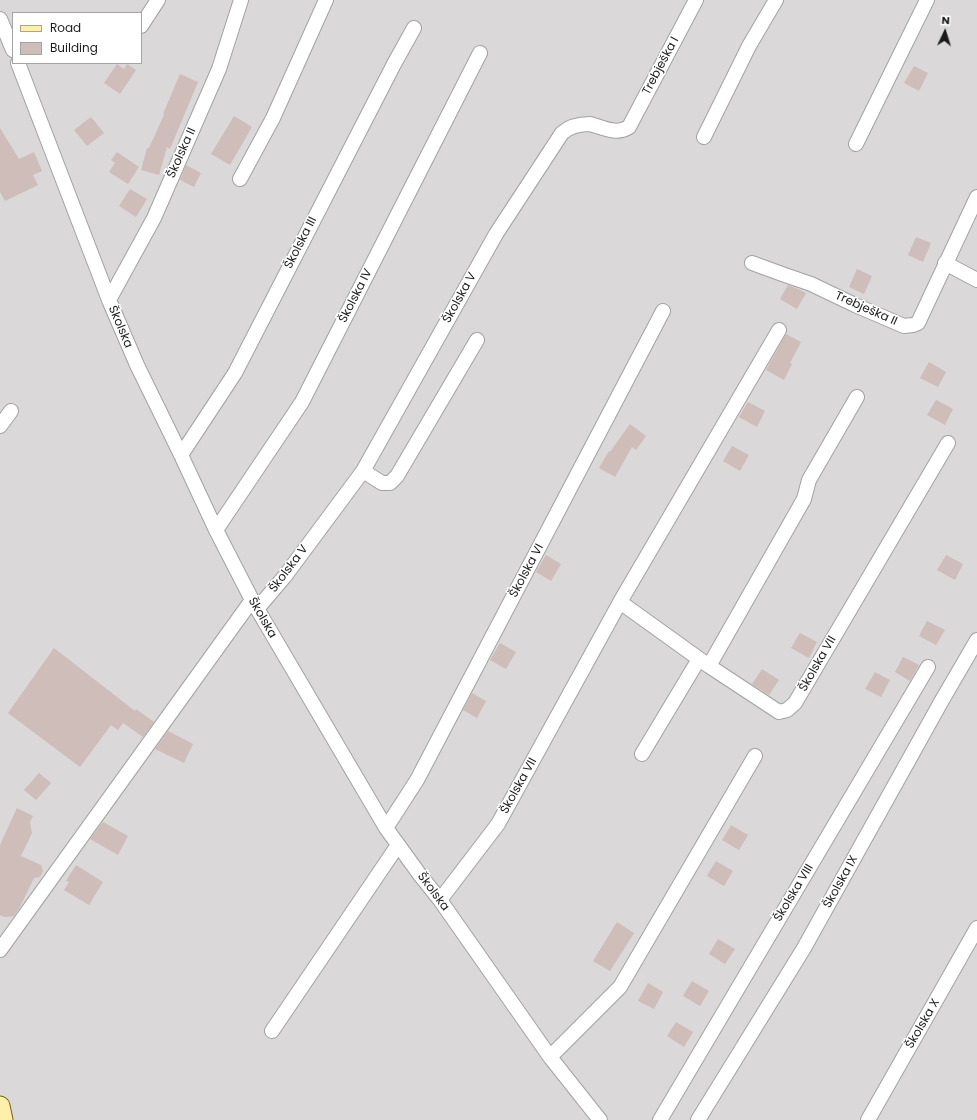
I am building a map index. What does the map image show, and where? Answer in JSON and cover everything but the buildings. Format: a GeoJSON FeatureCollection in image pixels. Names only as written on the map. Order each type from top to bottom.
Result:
{"type":"FeatureCollection","features":[{"type":"Feature","properties":{"kind":"street"},"geometry":{"type":"LineString","coordinates":[[142,24],[158,0]]}},
{"type":"Feature","properties":{"kind":"street","name":"Školska II"},"geometry":{"type":"LineString","coordinates":[[109,300],[154,218],[219,69],[241,0]]}},
{"type":"Feature","properties":{"kind":"street"},"geometry":{"type":"LineString","coordinates":[[240,178],[273,118],[326,0]]}},
{"type":"Feature","properties":{"kind":"street","name":"Trebješka I"},"geometry":{"type":"LineString","coordinates":[[564,130],[573,126],[590,124],[618,132],[629,127],[696,0]]}},
{"type":"Feature","properties":{"kind":"street"},"geometry":{"type":"LineString","coordinates":[[704,137],[750,46],[776,0]]}},
{"type":"Feature","properties":{"kind":"street"},"geometry":{"type":"LineString","coordinates":[[856,144],[927,0]]}},
{"type":"Feature","properties":{"kind":"street"},"geometry":{"type":"LineString","coordinates":[[0,19],[12,48]]}},
{"type":"Feature","properties":{"kind":"street","name":"Školska III"},"geometry":{"type":"LineString","coordinates":[[181,455],[235,373],[414,28]]}},
{"type":"Feature","properties":{"kind":"street","name":"Školska IV"},"geometry":{"type":"LineString","coordinates":[[216,530],[302,402],[480,53]]}},
{"type":"Feature","properties":{"kind":"street","name":"Školska"},"geometry":{"type":"LineString","coordinates":[[18,64],[109,300],[137,365],[216,530],[254,604],[386,828],[440,900],[550,1058],[600,1120]]}},
{"type":"Feature","properties":{"kind":"street","name":"Školska V"},"geometry":{"type":"LineString","coordinates":[[0,950],[254,604],[285,576],[363,470],[496,234],[564,130]]}},
{"type":"Feature","properties":{"kind":"street","name":"Trebješka II"},"geometry":{"type":"LineString","coordinates":[[752,263],[811,284],[904,326],[913,325],[918,323],[977,197]]}},
{"type":"Feature","properties":{"kind":"street"},"geometry":{"type":"LineString","coordinates":[[945,263],[977,280]]}},
{"type":"Feature","properties":{"kind":"street","name":"Školska VI"},"geometry":{"type":"LineString","coordinates":[[386,828],[417,780],[663,311]]}},
{"type":"Feature","properties":{"kind":"street","name":"Školska VII"},"geometry":{"type":"LineString","coordinates":[[440,900],[498,824],[620,602],[779,330]]}},
{"type":"Feature","properties":{"kind":"street"},"geometry":{"type":"LineString","coordinates":[[363,470],[382,482],[390,483],[397,476],[477,340]]}},
{"type":"Feature","properties":{"kind":"street"},"geometry":{"type":"LineString","coordinates":[[642,754],[704,663],[804,499],[809,480],[857,397]]}},
{"type":"Feature","properties":{"kind":"street"},"geometry":{"type":"LineString","coordinates":[[0,426],[11,411]]}},
{"type":"Feature","properties":{"kind":"street","name":"Školska VII"},"geometry":{"type":"LineString","coordinates":[[620,602],[704,663],[779,712],[787,710],[795,703],[948,443]]}},
{"type":"Feature","properties":{"kind":"street","name":"Školska IX"},"geometry":{"type":"LineString","coordinates":[[698,1120],[804,948],[977,640]]}},
{"type":"Feature","properties":{"kind":"street","name":"Školska VIII"},"geometry":{"type":"LineString","coordinates":[[660,1120],[928,667]]}},
{"type":"Feature","properties":{"kind":"street"},"geometry":{"type":"LineString","coordinates":[[550,1058],[620,987],[755,756]]}},
{"type":"Feature","properties":{"kind":"street"},"geometry":{"type":"LineString","coordinates":[[272,1031],[398,845]]}},
{"type":"Feature","properties":{"kind":"street","name":"Školska X"},"geometry":{"type":"LineString","coordinates":[[868,1120],[977,928]]}},
{"type":"Feature","properties":{"kind":"street"},"geometry":{"type":"LineString","coordinates":[[0,1106],[3,1120]]}},
{"type":"Feature","properties":{"kind":"shaded area"},"geometry":{"type":"Polygon","coordinates":[[[0,0],[977,0],[977,1120],[0,1120],[0,0]]]}}]}
